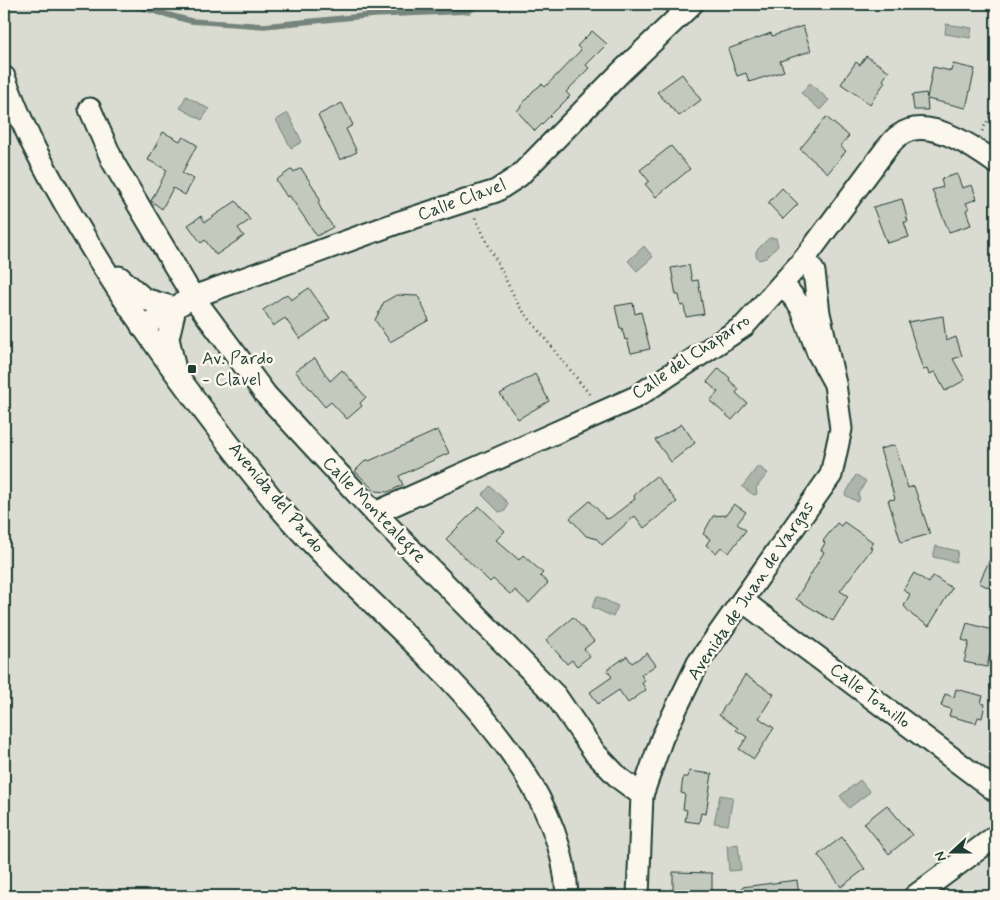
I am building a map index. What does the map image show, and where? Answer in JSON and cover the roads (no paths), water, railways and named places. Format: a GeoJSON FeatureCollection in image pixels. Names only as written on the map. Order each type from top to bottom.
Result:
{"type":"FeatureCollection","features":[{"type":"Feature","properties":{"kind":"street","name":"Calle Clavel"},"geometry":{"type":"LineString","coordinates":[[142,327],[193,297],[397,223],[467,202],[496,191],[519,176],[621,72],[692,4]]}},
{"type":"Feature","properties":{"kind":"street","name":"Avenida del Pardo"},"geometry":{"type":"LineString","coordinates":[[4,77],[36,150],[100,260],[142,327],[176,373],[277,504],[340,573],[446,675],[492,728],[528,778],[554,832],[566,875],[567,896]]}},
{"type":"Feature","properties":{"kind":"street","name":"Calle Montealegre"},"geometry":{"type":"LineString","coordinates":[[90,110],[113,162],[193,297],[266,395],[375,513],[556,696],[595,753],[619,778],[642,796]]}},
{"type":"Feature","properties":{"kind":"street","name":"Calle del Chaparro"},"geometry":{"type":"LineString","coordinates":[[375,513],[636,397],[744,326],[806,258],[886,149],[899,135],[919,128],[944,134],[973,146],[996,164]]}},
{"type":"Feature","properties":{"kind":"street","name":"Avenida de Juan de Vargas"},"geometry":{"type":"LineString","coordinates":[[642,796],[662,738],[698,663],[831,475],[841,428],[819,313],[814,272],[806,258]]}},
{"type":"Feature","properties":{"kind":"street"},"geometry":{"type":"LineString","coordinates":[[100,260],[144,299],[175,308],[168,338],[176,373]]}},
{"type":"Feature","properties":{"kind":"street","name":"Avenida de Juan de Vargas"},"geometry":{"type":"LineString","coordinates":[[783,284],[801,307],[818,352],[834,384]]}},
{"type":"Feature","properties":{"kind":"street","name":"Calle Tomillo"},"geometry":{"type":"LineString","coordinates":[[743,601],[996,791]]}},
{"type":"Feature","properties":{"kind":"street"},"geometry":{"type":"LineString","coordinates":[[638,896],[642,796]]}},
{"type":"Feature","properties":{"kind":"street"},"geometry":{"type":"LineString","coordinates":[[915,896],[996,836]]}},
{"type":"Feature","properties":{"kind":"waterway"},"geometry":{"type":"LineString","coordinates":[[128,4],[191,21],[264,26],[374,15],[469,11],[479,4]]}},
{"type":"Feature","properties":{"kind":"place","name":"Av. Pardo - Clavel"},"geometry":{"type":"Point","coordinates":[192,369]}}]}
